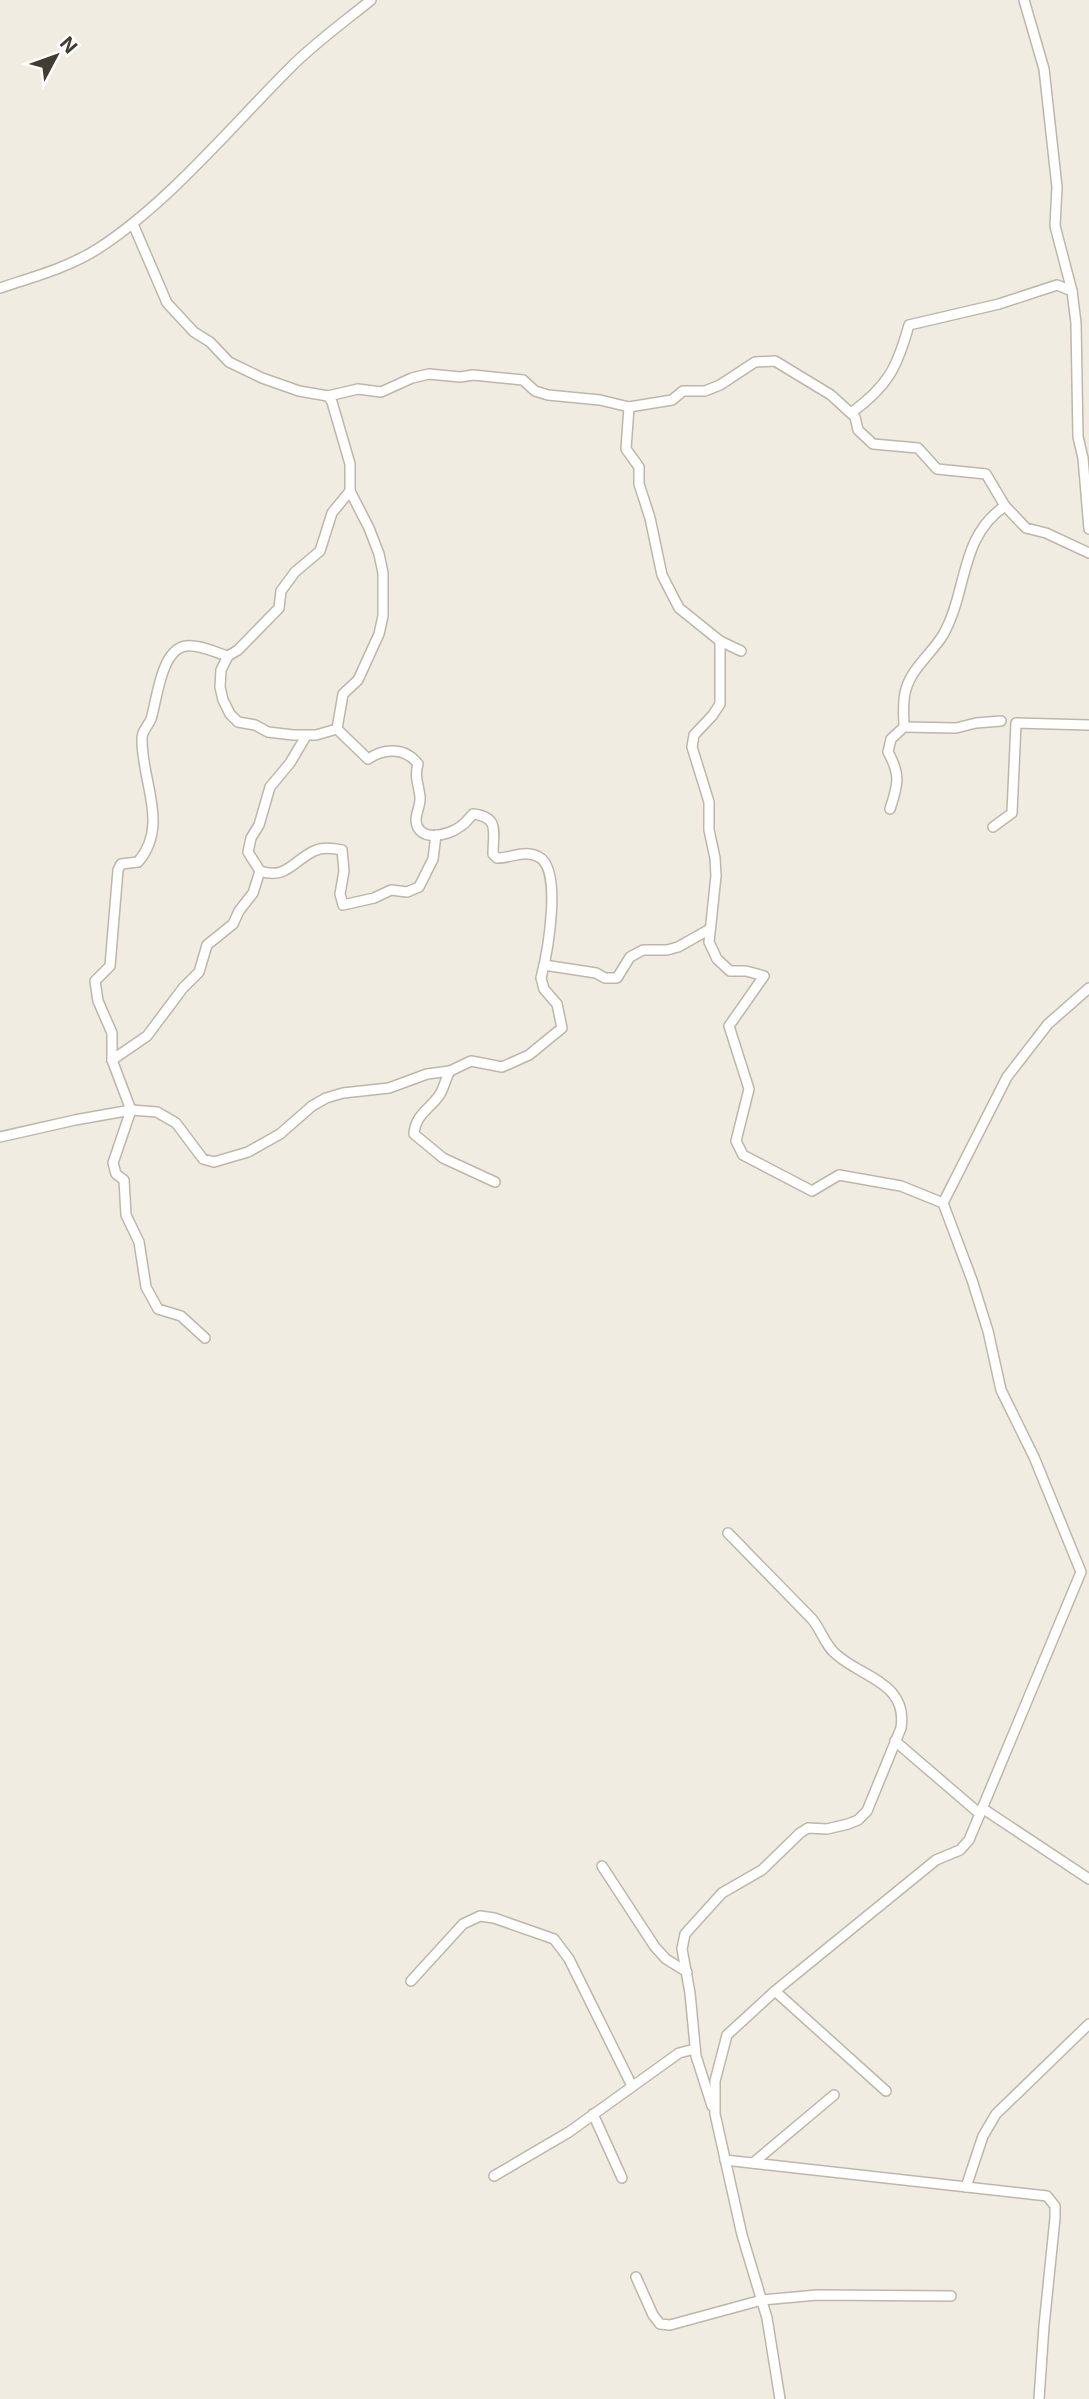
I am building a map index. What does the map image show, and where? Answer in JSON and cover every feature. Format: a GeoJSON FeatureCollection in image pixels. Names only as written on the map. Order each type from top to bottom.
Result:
{"type":"FeatureCollection","features":[{"type":"Feature","properties":{"kind":"street"},"geometry":{"type":"LineString","coordinates":[[0,288],[52,270],[97,250],[133,224],[226,134],[291,66],[371,0]]}},
{"type":"Feature","properties":{"kind":"street"},"geometry":{"type":"LineString","coordinates":[[1024,0],[1044,69],[1057,187],[1055,226],[1072,291],[1076,323],[1079,437],[1089,529]]}},
{"type":"Feature","properties":{"kind":"street"},"geometry":{"type":"LineString","coordinates":[[133,224],[167,303],[194,332],[210,342],[229,362],[262,378],[299,391],[328,396],[358,389],[381,392],[411,378],[429,374],[460,377],[474,375],[523,380],[535,391],[548,395],[600,400],[629,407],[672,400],[683,391],[705,391],[720,385],[755,362],[775,361],[831,395],[855,417],[858,430],[873,444],[918,448],[937,469],[986,474],[1005,506],[1026,528],[1046,533],[1089,553]]}},
{"type":"Feature","properties":{"kind":"street"},"geometry":{"type":"LineString","coordinates":[[851,413],[881,388],[899,360],[909,325],[999,304],[1056,285],[1072,291]]}},
{"type":"Feature","properties":{"kind":"street"},"geometry":{"type":"LineString","coordinates":[[328,396],[340,424],[350,464],[350,491],[369,528],[383,573],[383,616],[379,634],[367,665],[358,680],[343,694],[337,729]]}},
{"type":"Feature","properties":{"kind":"street"},"geometry":{"type":"LineString","coordinates":[[629,407],[626,449],[639,467],[639,484],[662,575],[679,608],[720,641],[741,651]]}},
{"type":"Feature","properties":{"kind":"street"},"geometry":{"type":"LineString","coordinates":[[337,729],[306,736],[268,732],[255,725],[238,722],[230,714],[220,687],[221,670],[228,656],[238,650],[279,608],[281,591],[295,572],[320,551],[332,513],[350,491]]}},
{"type":"Feature","properties":{"kind":"street"},"geometry":{"type":"LineString","coordinates":[[904,727],[906,687],[928,652],[944,633],[961,590],[970,551],[978,534],[992,515],[1005,506]]}},
{"type":"Feature","properties":{"kind":"street"},"geometry":{"type":"LineString","coordinates":[[720,641],[720,705],[694,735],[692,747],[709,802],[709,830],[715,858],[716,876],[709,942],[723,966],[730,971],[747,971],[764,976],[729,1026],[749,1089],[736,1141],[743,1155],[812,1191],[839,1175],[901,1186],[943,1203]]}},
{"type":"Feature","properties":{"kind":"street"},"geometry":{"type":"LineString","coordinates":[[205,1338],[181,1316],[158,1309],[146,1287],[139,1242],[123,1202],[126,1191],[124,1180],[117,1174],[113,1164],[131,1111],[112,1060],[112,1034],[98,1001],[95,981],[110,966],[118,870],[121,864],[138,862],[151,841],[154,825],[153,803],[144,765],[142,735],[150,721],[167,662],[177,649],[188,645],[228,656]]}},
{"type":"Feature","properties":{"kind":"street"},"geometry":{"type":"LineString","coordinates":[[890,809],[898,782],[895,764],[888,752],[891,739],[904,727],[956,728],[1001,721]]}},
{"type":"Feature","properties":{"kind":"street"},"geometry":{"type":"LineString","coordinates":[[993,827],[1012,813],[1016,723],[1089,725]]}},
{"type":"Feature","properties":{"kind":"street"},"geometry":{"type":"LineString","coordinates":[[0,1137],[131,1111],[158,1112],[176,1124],[203,1159],[214,1161],[248,1152],[280,1134],[312,1106],[326,1098],[343,1093],[389,1088],[428,1074],[450,1072],[471,1061],[502,1067],[528,1055],[562,1028],[557,1004],[544,989],[541,978],[552,891],[551,873],[545,863],[541,858],[529,854],[518,853],[507,858],[497,858],[493,854],[494,826],[485,815],[473,814],[460,828],[436,835],[429,836],[421,831],[416,821],[420,797],[415,774],[418,764],[412,757],[392,750],[378,752],[368,759],[337,729]]}},
{"type":"Feature","properties":{"kind":"street"},"geometry":{"type":"LineString","coordinates":[[306,736],[290,763],[270,787],[259,825],[251,838],[248,852],[260,872],[279,874],[316,849],[331,848],[342,850],[345,871],[340,894],[343,905],[374,898],[391,890],[407,892],[419,887],[429,870],[436,835]]}},
{"type":"Feature","properties":{"kind":"street"},"geometry":{"type":"LineString","coordinates":[[112,1060],[147,1036],[178,993],[199,972],[206,945],[233,924],[253,893],[260,872]]}},
{"type":"Feature","properties":{"kind":"street"},"geometry":{"type":"LineString","coordinates":[[544,965],[605,978],[617,978],[630,957],[643,950],[678,947],[710,929]]}},
{"type":"Feature","properties":{"kind":"street"},"geometry":{"type":"LineString","coordinates":[[715,2114],[715,2081],[727,2035],[775,1991],[936,1860],[960,1850],[969,1840],[1081,1572],[1034,1457],[1001,1390],[976,1293],[943,1203],[1007,1077],[1048,1024],[1089,988]]}},
{"type":"Feature","properties":{"kind":"street"},"geometry":{"type":"LineString","coordinates":[[450,1072],[441,1094],[417,1119],[414,1134],[443,1158],[495,1182]]}},
{"type":"Feature","properties":{"kind":"street"},"geometry":{"type":"LineString","coordinates":[[728,1533],[813,1619],[828,1647],[839,1657],[889,1688],[896,1697],[902,1717],[867,1811],[848,1824],[827,1829],[808,1829],[800,1833],[762,1870],[722,1893],[685,1934],[682,1949],[695,2049],[715,2114],[742,2235],[762,2300],[780,2399]]}},
{"type":"Feature","properties":{"kind":"street"},"geometry":{"type":"LineString","coordinates":[[895,1741],[981,1811],[1089,1879]]}},
{"type":"Feature","properties":{"kind":"street"},"geometry":{"type":"LineString","coordinates":[[602,1866],[654,1947],[666,1959],[687,1972]]}},
{"type":"Feature","properties":{"kind":"street"},"geometry":{"type":"LineString","coordinates":[[411,1981],[463,1924],[480,1916],[494,1918],[554,1939],[569,1959],[632,2085]]}},
{"type":"Feature","properties":{"kind":"street"},"geometry":{"type":"LineString","coordinates":[[775,1991],[886,2091]]}},
{"type":"Feature","properties":{"kind":"street"},"geometry":{"type":"LineString","coordinates":[[967,2187],[982,2136],[996,2114],[1021,2087],[1089,2025]]}},
{"type":"Feature","properties":{"kind":"street"},"geometry":{"type":"LineString","coordinates":[[494,2175],[569,2132],[679,2053],[695,2049]]}},
{"type":"Feature","properties":{"kind":"street"},"geometry":{"type":"LineString","coordinates":[[753,2163],[834,2095]]}},
{"type":"Feature","properties":{"kind":"street"},"geometry":{"type":"LineString","coordinates":[[593,2114],[622,2178]]}},
{"type":"Feature","properties":{"kind":"street"},"geometry":{"type":"LineString","coordinates":[[725,2160],[1047,2196],[1055,2206],[1039,2399]]}},
{"type":"Feature","properties":{"kind":"street"},"geometry":{"type":"LineString","coordinates":[[636,2277],[653,2315],[660,2324],[670,2325],[762,2300],[817,2295],[951,2296]]}}]}
